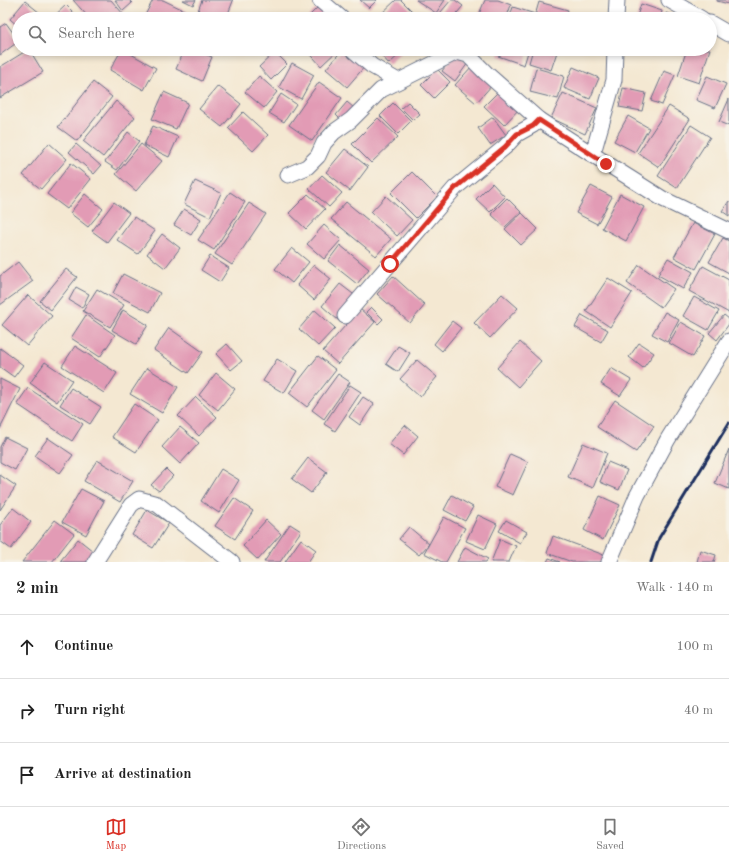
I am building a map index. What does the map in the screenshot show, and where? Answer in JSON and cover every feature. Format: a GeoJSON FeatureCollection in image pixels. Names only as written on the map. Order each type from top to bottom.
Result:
{"type":"FeatureCollection","features":[{"type":"Feature","properties":{"kind":"street"},"geometry":{"type":"LineString","coordinates":[[320,0],[334,12]]}},
{"type":"Feature","properties":{"kind":"street"},"geometry":{"type":"LineString","coordinates":[[616,12],[617,0]]}},
{"type":"Feature","properties":{"kind":"street"},"geometry":{"type":"LineString","coordinates":[[669,0],[690,12]]}},
{"type":"Feature","properties":{"kind":"street"},"geometry":{"type":"LineString","coordinates":[[717,27],[729,34]]}},
{"type":"Feature","properties":{"kind":"street"},"geometry":{"type":"LineString","coordinates":[[360,56],[372,66],[398,81]]}},
{"type":"Feature","properties":{"kind":"street"},"geometry":{"type":"LineString","coordinates":[[288,175],[307,167],[318,156],[324,143],[334,132],[351,120],[381,90],[448,56]]}},
{"type":"Feature","properties":{"kind":"street"},"geometry":{"type":"LineString","coordinates":[[469,56],[486,74],[539,120],[663,199],[729,231]]}},
{"type":"Feature","properties":{"kind":"street"},"geometry":{"type":"LineString","coordinates":[[590,153],[596,146],[614,80],[615,56]]}},
{"type":"Feature","properties":{"kind":"street"},"geometry":{"type":"LineString","coordinates":[[345,316],[455,188],[505,147],[517,134],[533,126],[539,120]]}},
{"type":"Feature","properties":{"kind":"street"},"geometry":{"type":"LineString","coordinates":[[609,562],[637,496],[652,468],[729,341]]}},
{"type":"Feature","properties":{"kind":"street"},"geometry":{"type":"LineString","coordinates":[[95,562],[131,505],[138,499],[157,504],[232,562]]}},
{"type":"Feature","properties":{"kind":"building"},"geometry":{"type":"Polygon","coordinates":[[[73,0],[111,0],[121,12],[84,12],[73,0]]]}},
{"type":"Feature","properties":{"kind":"building"},"geometry":{"type":"Polygon","coordinates":[[[115,0],[129,0],[132,3],[123,11],[115,0]]]}},
{"type":"Feature","properties":{"kind":"building"},"geometry":{"type":"Polygon","coordinates":[[[153,0],[163,0],[188,12],[147,12],[153,0]]]}},
{"type":"Feature","properties":{"kind":"building"},"geometry":{"type":"Polygon","coordinates":[[[183,0],[196,0],[193,5],[183,0]]]}},
{"type":"Feature","properties":{"kind":"building"},"geometry":{"type":"Polygon","coordinates":[[[202,0],[233,1],[229,12],[198,11],[202,0]]]}},
{"type":"Feature","properties":{"kind":"building"},"geometry":{"type":"Polygon","coordinates":[[[360,0],[377,0],[369,8],[360,0]]]}},
{"type":"Feature","properties":{"kind":"building"},"geometry":{"type":"Polygon","coordinates":[[[396,0],[401,0],[413,12],[383,12],[396,0]]]}},
{"type":"Feature","properties":{"kind":"building"},"geometry":{"type":"Polygon","coordinates":[[[416,0],[445,0],[437,12],[416,0]]]}},
{"type":"Feature","properties":{"kind":"building"},"geometry":{"type":"Polygon","coordinates":[[[451,0],[455,0],[463,6],[458,12],[441,12],[451,0]]]}},
{"type":"Feature","properties":{"kind":"building"},"geometry":{"type":"Polygon","coordinates":[[[485,0],[498,0],[511,5],[508,12],[480,12],[485,0]]]}},
{"type":"Feature","properties":{"kind":"building"},"geometry":{"type":"Polygon","coordinates":[[[729,0],[729,4],[717,1],[729,0]]]}},
{"type":"Feature","properties":{"kind":"building"},"geometry":{"type":"Polygon","coordinates":[[[25,1],[39,12],[16,12],[25,1]]]}},
{"type":"Feature","properties":{"kind":"building"},"geometry":{"type":"Polygon","coordinates":[[[539,2],[568,10],[567,12],[536,12],[539,2]]]}},
{"type":"Feature","properties":{"kind":"building"},"geometry":{"type":"Polygon","coordinates":[[[321,4],[329,12],[313,12],[321,4]]]}},
{"type":"Feature","properties":{"kind":"building"},"geometry":{"type":"Polygon","coordinates":[[[641,4],[662,11],[662,12],[638,12],[641,4]]]}},
{"type":"Feature","properties":{"kind":"building"},"geometry":{"type":"Polygon","coordinates":[[[66,5],[73,12],[58,12],[66,5]]]}},
{"type":"Feature","properties":{"kind":"building"},"geometry":{"type":"Polygon","coordinates":[[[513,7],[529,12],[511,12],[513,7]]]}},
{"type":"Feature","properties":{"kind":"building"},"geometry":{"type":"Polygon","coordinates":[[[6,23],[12,31],[12,46],[0,55],[0,27],[6,23]]]}},
{"type":"Feature","properties":{"kind":"building"},"geometry":{"type":"Polygon","coordinates":[[[18,56],[33,56],[43,72],[0,98],[0,67],[18,56]]]}},
{"type":"Feature","properties":{"kind":"building"},"geometry":{"type":"Polygon","coordinates":[[[118,56],[135,56],[156,68],[144,90],[110,70],[118,56]]]}},
{"type":"Feature","properties":{"kind":"building"},"geometry":{"type":"Polygon","coordinates":[[[182,56],[212,57],[202,81],[176,69],[182,56]]]}},
{"type":"Feature","properties":{"kind":"building"},"geometry":{"type":"Polygon","coordinates":[[[271,56],[279,56],[287,64],[271,80],[259,67],[271,56]]]}},
{"type":"Feature","properties":{"kind":"building"},"geometry":{"type":"Polygon","coordinates":[[[312,56],[332,56],[321,66],[312,56]]]}},
{"type":"Feature","properties":{"kind":"building"},"geometry":{"type":"Polygon","coordinates":[[[337,56],[355,56],[366,65],[347,87],[326,69],[337,56]]]}},
{"type":"Feature","properties":{"kind":"building"},"geometry":{"type":"Polygon","coordinates":[[[382,56],[398,56],[389,64],[382,56]]]}},
{"type":"Feature","properties":{"kind":"building"},"geometry":{"type":"Polygon","coordinates":[[[454,56],[460,56],[468,63],[455,81],[442,71],[454,56]]]}},
{"type":"Feature","properties":{"kind":"building"},"geometry":{"type":"Polygon","coordinates":[[[498,56],[527,56],[524,65],[498,56]]]}},
{"type":"Feature","properties":{"kind":"building"},"geometry":{"type":"Polygon","coordinates":[[[531,56],[556,56],[551,70],[529,63],[531,56]]]}},
{"type":"Feature","properties":{"kind":"building"},"geometry":{"type":"Polygon","coordinates":[[[685,56],[708,56],[699,83],[678,76],[685,56]]]}},
{"type":"Feature","properties":{"kind":"building"},"geometry":{"type":"Polygon","coordinates":[[[292,63],[314,75],[301,99],[279,87],[292,63]]]}},
{"type":"Feature","properties":{"kind":"building"},"geometry":{"type":"Polygon","coordinates":[[[472,66],[493,84],[476,103],[455,85],[472,66]]]}},
{"type":"Feature","properties":{"kind":"building"},"geometry":{"type":"Polygon","coordinates":[[[573,67],[599,78],[590,99],[564,88],[573,67]]]}},
{"type":"Feature","properties":{"kind":"building"},"geometry":{"type":"Polygon","coordinates":[[[536,68],[564,76],[558,99],[530,92],[536,68]]]}},
{"type":"Feature","properties":{"kind":"building"},"geometry":{"type":"Polygon","coordinates":[[[437,69],[450,82],[434,98],[421,85],[437,69]]]}},
{"type":"Feature","properties":{"kind":"building"},"geometry":{"type":"Polygon","coordinates":[[[664,71],[675,75],[662,105],[651,101],[664,71]]]}},
{"type":"Feature","properties":{"kind":"building"},"geometry":{"type":"Polygon","coordinates":[[[259,76],[277,92],[264,108],[245,92],[259,76]]]}},
{"type":"Feature","properties":{"kind":"building"},"geometry":{"type":"Polygon","coordinates":[[[707,76],[726,84],[715,108],[696,100],[707,76]]]}},
{"type":"Feature","properties":{"kind":"building"},"geometry":{"type":"Polygon","coordinates":[[[93,82],[112,97],[77,141],[58,127],[93,82]]]}},
{"type":"Feature","properties":{"kind":"building"},"geometry":{"type":"Polygon","coordinates":[[[319,82],[342,98],[312,141],[289,125],[319,82]]]}},
{"type":"Feature","properties":{"kind":"building"},"geometry":{"type":"Polygon","coordinates":[[[218,86],[241,104],[222,127],[199,109],[218,86]]]}},
{"type":"Feature","properties":{"kind":"building"},"geometry":{"type":"Polygon","coordinates":[[[502,88],[521,107],[504,125],[484,106],[502,88]]]}},
{"type":"Feature","properties":{"kind":"building"},"geometry":{"type":"Polygon","coordinates":[[[623,88],[646,93],[642,111],[619,107],[623,88]]]}},
{"type":"Feature","properties":{"kind":"building"},"geometry":{"type":"Polygon","coordinates":[[[164,92],[188,103],[176,129],[152,119],[164,92]]]}},
{"type":"Feature","properties":{"kind":"building"},"geometry":{"type":"Polygon","coordinates":[[[563,93],[597,108],[585,134],[551,118],[563,93]]]}},
{"type":"Feature","properties":{"kind":"building"},"geometry":{"type":"Polygon","coordinates":[[[281,94],[296,104],[284,122],[269,113],[281,94]]]}},
{"type":"Feature","properties":{"kind":"building"},"geometry":{"type":"Polygon","coordinates":[[[729,99],[729,126],[719,122],[729,99]]]}},
{"type":"Feature","properties":{"kind":"building"},"geometry":{"type":"Polygon","coordinates":[[[116,101],[135,117],[103,157],[83,141],[116,101]]]}},
{"type":"Feature","properties":{"kind":"building"},"geometry":{"type":"Polygon","coordinates":[[[347,102],[354,108],[342,121],[336,115],[347,102]]]}},
{"type":"Feature","properties":{"kind":"building"},"geometry":{"type":"Polygon","coordinates":[[[408,102],[420,114],[413,120],[401,108],[408,102]]]}},
{"type":"Feature","properties":{"kind":"building"},"geometry":{"type":"Polygon","coordinates":[[[393,103],[411,121],[398,134],[380,116],[393,103]]]}},
{"type":"Feature","properties":{"kind":"building"},"geometry":{"type":"Polygon","coordinates":[[[669,106],[690,119],[659,167],[638,153],[669,106]]]}},
{"type":"Feature","properties":{"kind":"building"},"geometry":{"type":"Polygon","coordinates":[[[243,112],[268,135],[253,151],[228,128],[243,112]]]}},
{"type":"Feature","properties":{"kind":"building"},"geometry":{"type":"Polygon","coordinates":[[[628,116],[649,128],[635,152],[614,141],[628,116]]]}},
{"type":"Feature","properties":{"kind":"building"},"geometry":{"type":"Polygon","coordinates":[[[493,117],[506,135],[490,145],[478,128],[493,117]]]}},
{"type":"Feature","properties":{"kind":"building"},"geometry":{"type":"Polygon","coordinates":[[[378,118],[398,137],[371,163],[352,144],[378,118]]]}},
{"type":"Feature","properties":{"kind":"building"},"geometry":{"type":"Polygon","coordinates":[[[691,125],[710,137],[677,188],[658,176],[691,125]]]}},
{"type":"Feature","properties":{"kind":"building"},"geometry":{"type":"Polygon","coordinates":[[[153,126],[178,137],[169,157],[144,145],[153,126]]]}},
{"type":"Feature","properties":{"kind":"building"},"geometry":{"type":"Polygon","coordinates":[[[128,132],[139,141],[117,170],[105,162],[128,132]]]}},
{"type":"Feature","properties":{"kind":"building"},"geometry":{"type":"Polygon","coordinates":[[[49,143],[67,159],[41,189],[23,175],[49,143]]]}},
{"type":"Feature","properties":{"kind":"building"},"geometry":{"type":"Polygon","coordinates":[[[76,144],[101,166],[94,174],[69,152],[76,144]]]}},
{"type":"Feature","properties":{"kind":"building"},"geometry":{"type":"Polygon","coordinates":[[[141,144],[162,161],[136,191],[116,174],[141,144]]]}},
{"type":"Feature","properties":{"kind":"building"},"geometry":{"type":"Polygon","coordinates":[[[345,149],[368,167],[350,191],[326,172],[345,149]]]}},
{"type":"Feature","properties":{"kind":"building"},"geometry":{"type":"Polygon","coordinates":[[[71,163],[91,179],[67,209],[47,194],[71,163]]]}},
{"type":"Feature","properties":{"kind":"building"},"geometry":{"type":"Polygon","coordinates":[[[412,172],[437,197],[416,218],[391,193],[412,172]]]}},
{"type":"Feature","properties":{"kind":"building"},"geometry":{"type":"Polygon","coordinates":[[[322,175],[342,193],[329,207],[309,189],[322,175]]]}},
{"type":"Feature","properties":{"kind":"building"},"geometry":{"type":"Polygon","coordinates":[[[195,181],[221,193],[210,217],[184,204],[195,181]]]}},
{"type":"Feature","properties":{"kind":"building"},"geometry":{"type":"Polygon","coordinates":[[[492,183],[505,197],[490,212],[476,199],[492,183]]]}},
{"type":"Feature","properties":{"kind":"building"},"geometry":{"type":"Polygon","coordinates":[[[591,186],[612,197],[597,224],[576,213],[591,186]]]}},
{"type":"Feature","properties":{"kind":"building"},"geometry":{"type":"Polygon","coordinates":[[[230,192],[245,202],[214,250],[198,240],[230,192]]]}},
{"type":"Feature","properties":{"kind":"building"},"geometry":{"type":"Polygon","coordinates":[[[85,194],[103,209],[88,227],[70,213],[85,194]]]}},
{"type":"Feature","properties":{"kind":"building"},"geometry":{"type":"Polygon","coordinates":[[[308,194],[325,209],[306,229],[289,213],[308,194]]]}},
{"type":"Feature","properties":{"kind":"building"},"geometry":{"type":"Polygon","coordinates":[[[620,194],[644,207],[626,241],[602,228],[620,194]]]}},
{"type":"Feature","properties":{"kind":"building"},"geometry":{"type":"Polygon","coordinates":[[[386,196],[412,220],[397,236],[371,212],[386,196]]]}},
{"type":"Feature","properties":{"kind":"building"},"geometry":{"type":"Polygon","coordinates":[[[507,198],[521,212],[505,227],[491,214],[507,198]]]}},
{"type":"Feature","properties":{"kind":"building"},"geometry":{"type":"Polygon","coordinates":[[[729,201],[729,216],[722,211],[729,201]]]}},
{"type":"Feature","properties":{"kind":"building"},"geometry":{"type":"Polygon","coordinates":[[[114,202],[129,213],[107,242],[92,231],[114,202]]]}},
{"type":"Feature","properties":{"kind":"building"},"geometry":{"type":"Polygon","coordinates":[[[346,202],[391,239],[376,256],[331,219],[346,202]]]}},
{"type":"Feature","properties":{"kind":"building"},"geometry":{"type":"Polygon","coordinates":[[[249,203],[266,214],[232,265],[215,254],[249,203]]]}},
{"type":"Feature","properties":{"kind":"building"},"geometry":{"type":"Polygon","coordinates":[[[184,209],[201,219],[191,235],[174,225],[184,209]]]}},
{"type":"Feature","properties":{"kind":"building"},"geometry":{"type":"Polygon","coordinates":[[[522,213],[538,229],[521,245],[505,229],[522,213]]]}},
{"type":"Feature","properties":{"kind":"building"},"geometry":{"type":"Polygon","coordinates":[[[134,217],[155,231],[138,254],[117,240],[134,217]]]}},
{"type":"Feature","properties":{"kind":"building"},"geometry":{"type":"Polygon","coordinates":[[[693,223],[715,234],[696,269],[674,257],[693,223]]]}},
{"type":"Feature","properties":{"kind":"building"},"geometry":{"type":"Polygon","coordinates":[[[324,225],[341,240],[324,259],[307,244],[324,225]]]}},
{"type":"Feature","properties":{"kind":"building"},"geometry":{"type":"Polygon","coordinates":[[[162,234],[180,248],[165,268],[147,254],[162,234]]]}},
{"type":"Feature","properties":{"kind":"building"},"geometry":{"type":"Polygon","coordinates":[[[723,238],[729,241],[729,273],[709,262],[723,238]]]}},
{"type":"Feature","properties":{"kind":"building"},"geometry":{"type":"Polygon","coordinates":[[[340,245],[369,269],[357,284],[328,261],[340,245]]]}},
{"type":"Feature","properties":{"kind":"building"},"geometry":{"type":"Polygon","coordinates":[[[292,248],[309,262],[292,283],[275,269],[292,248]]]}},
{"type":"Feature","properties":{"kind":"building"},"geometry":{"type":"Polygon","coordinates":[[[210,256],[229,268],[220,282],[201,270],[210,256]]]}},
{"type":"Feature","properties":{"kind":"building"},"geometry":{"type":"Polygon","coordinates":[[[668,258],[693,272],[683,289],[658,275],[668,258]]]}},
{"type":"Feature","properties":{"kind":"building"},"geometry":{"type":"Polygon","coordinates":[[[18,262],[33,281],[0,305],[0,276],[18,262]]]}},
{"type":"Feature","properties":{"kind":"building"},"geometry":{"type":"Polygon","coordinates":[[[314,265],[331,279],[314,300],[297,285],[314,265]]]}},
{"type":"Feature","properties":{"kind":"building"},"geometry":{"type":"Polygon","coordinates":[[[639,265],[674,289],[661,307],[627,283],[639,265]]]}},
{"type":"Feature","properties":{"kind":"building"},"geometry":{"type":"Polygon","coordinates":[[[703,266],[729,280],[729,313],[689,291],[703,266]]]}},
{"type":"Feature","properties":{"kind":"building"},"geometry":{"type":"Polygon","coordinates":[[[66,269],[77,277],[51,310],[40,301],[66,269]]]}},
{"type":"Feature","properties":{"kind":"building"},"geometry":{"type":"Polygon","coordinates":[[[123,274],[160,293],[150,312],[113,293],[123,274]]]}},
{"type":"Feature","properties":{"kind":"building"},"geometry":{"type":"Polygon","coordinates":[[[393,276],[425,305],[410,323],[377,294],[393,276]]]}},
{"type":"Feature","properties":{"kind":"building"},"geometry":{"type":"Polygon","coordinates":[[[608,278],[632,293],[610,327],[586,311],[608,278]]]}},
{"type":"Feature","properties":{"kind":"building"},"geometry":{"type":"Polygon","coordinates":[[[340,284],[357,297],[338,320],[322,306],[340,284]]]}},
{"type":"Feature","properties":{"kind":"building"},"geometry":{"type":"Polygon","coordinates":[[[76,287],[89,294],[82,308],[69,300],[76,287]]]}},
{"type":"Feature","properties":{"kind":"building"},"geometry":{"type":"Polygon","coordinates":[[[97,289],[124,305],[110,327],[83,311],[97,289]]]}},
{"type":"Feature","properties":{"kind":"building"},"geometry":{"type":"Polygon","coordinates":[[[502,294],[518,308],[490,338],[474,323],[502,294]]]}},
{"type":"Feature","properties":{"kind":"building"},"geometry":{"type":"Polygon","coordinates":[[[28,295],[52,316],[27,346],[2,325],[28,295]]]}},
{"type":"Feature","properties":{"kind":"building"},"geometry":{"type":"Polygon","coordinates":[[[694,297],[719,311],[708,330],[683,316],[694,297]]]}},
{"type":"Feature","properties":{"kind":"building"},"geometry":{"type":"Polygon","coordinates":[[[371,307],[383,319],[378,324],[366,312],[371,307]]]}},
{"type":"Feature","properties":{"kind":"building"},"geometry":{"type":"Polygon","coordinates":[[[360,309],[375,322],[338,364],[323,351],[360,309]]]}},
{"type":"Feature","properties":{"kind":"building"},"geometry":{"type":"Polygon","coordinates":[[[123,310],[148,325],[136,344],[112,330],[123,310]]]}},
{"type":"Feature","properties":{"kind":"building"},"geometry":{"type":"Polygon","coordinates":[[[315,310],[335,328],[318,346],[299,329],[315,310]]]}},
{"type":"Feature","properties":{"kind":"building"},"geometry":{"type":"Polygon","coordinates":[[[665,312],[679,320],[667,342],[652,334],[665,312]]]}},
{"type":"Feature","properties":{"kind":"building"},"geometry":{"type":"Polygon","coordinates":[[[86,315],[115,335],[100,357],[71,338],[86,315]]]}},
{"type":"Feature","properties":{"kind":"building"},"geometry":{"type":"Polygon","coordinates":[[[582,315],[608,330],[601,342],[575,327],[582,315]]]}},
{"type":"Feature","properties":{"kind":"building"},"geometry":{"type":"Polygon","coordinates":[[[724,315],[729,319],[729,324],[717,340],[709,333],[724,315]]]}},
{"type":"Feature","properties":{"kind":"building"},"geometry":{"type":"Polygon","coordinates":[[[452,321],[461,328],[442,351],[434,344],[452,321]]]}},
{"type":"Feature","properties":{"kind":"building"},"geometry":{"type":"Polygon","coordinates":[[[681,322],[705,336],[693,357],[669,343],[681,322]]]}},
{"type":"Feature","properties":{"kind":"building"},"geometry":{"type":"Polygon","coordinates":[[[169,328],[203,352],[188,373],[154,350],[169,328]]]}},
{"type":"Feature","properties":{"kind":"building"},"geometry":{"type":"Polygon","coordinates":[[[520,342],[541,361],[518,387],[497,368],[520,342]]]}},
{"type":"Feature","properties":{"kind":"building"},"geometry":{"type":"Polygon","coordinates":[[[639,343],[654,353],[643,368],[629,357],[639,343]]]}},
{"type":"Feature","properties":{"kind":"building"},"geometry":{"type":"Polygon","coordinates":[[[227,344],[242,361],[231,370],[216,354],[227,344]]]}},
{"type":"Feature","properties":{"kind":"building"},"geometry":{"type":"Polygon","coordinates":[[[75,346],[117,373],[104,393],[62,366],[75,346]]]}},
{"type":"Feature","properties":{"kind":"building"},"geometry":{"type":"Polygon","coordinates":[[[398,346],[410,353],[398,372],[386,364],[398,346]]]}},
{"type":"Feature","properties":{"kind":"building"},"geometry":{"type":"Polygon","coordinates":[[[0,348],[23,365],[14,377],[0,367],[0,348]]]}},
{"type":"Feature","properties":{"kind":"building"},"geometry":{"type":"Polygon","coordinates":[[[318,356],[336,370],[307,407],[289,393],[318,356]]]}},
{"type":"Feature","properties":{"kind":"building"},"geometry":{"type":"Polygon","coordinates":[[[277,359],[297,371],[284,393],[263,381],[277,359]]]}},
{"type":"Feature","properties":{"kind":"building"},"geometry":{"type":"Polygon","coordinates":[[[417,360],[437,377],[420,397],[400,379],[417,360]]]}},
{"type":"Feature","properties":{"kind":"building"},"geometry":{"type":"Polygon","coordinates":[[[45,362],[72,380],[57,402],[30,383],[45,362]]]}},
{"type":"Feature","properties":{"kind":"building"},"geometry":{"type":"Polygon","coordinates":[[[147,368],[178,387],[162,413],[130,394],[147,368]]]}},
{"type":"Feature","properties":{"kind":"building"},"geometry":{"type":"Polygon","coordinates":[[[611,368],[631,380],[620,396],[601,384],[611,368]]]}},
{"type":"Feature","properties":{"kind":"building"},"geometry":{"type":"Polygon","coordinates":[[[216,373],[235,389],[218,410],[199,395],[216,373]]]}},
{"type":"Feature","properties":{"kind":"building"},"geometry":{"type":"Polygon","coordinates":[[[338,374],[350,382],[324,419],[312,410],[338,374]]]}},
{"type":"Feature","properties":{"kind":"building"},"geometry":{"type":"Polygon","coordinates":[[[0,379],[20,389],[0,429],[0,379]]]}},
{"type":"Feature","properties":{"kind":"building"},"geometry":{"type":"Polygon","coordinates":[[[350,385],[361,392],[335,431],[324,424],[350,385]]]}},
{"type":"Feature","properties":{"kind":"building"},"geometry":{"type":"Polygon","coordinates":[[[28,388],[83,424],[72,441],[17,404],[28,388]]]}},
{"type":"Feature","properties":{"kind":"building"},"geometry":{"type":"Polygon","coordinates":[[[71,388],[101,407],[90,424],[60,405],[71,388]]]}},
{"type":"Feature","properties":{"kind":"building"},"geometry":{"type":"Polygon","coordinates":[[[196,397],[217,417],[199,436],[178,416],[196,397]]]}},
{"type":"Feature","properties":{"kind":"building"},"geometry":{"type":"Polygon","coordinates":[[[363,397],[374,404],[360,425],[349,417],[363,397]]]}},
{"type":"Feature","properties":{"kind":"building"},"geometry":{"type":"Polygon","coordinates":[[[615,400],[654,426],[636,452],[597,427],[615,400]]]}},
{"type":"Feature","properties":{"kind":"building"},"geometry":{"type":"Polygon","coordinates":[[[134,404],[158,420],[136,452],[112,437],[134,404]]]}},
{"type":"Feature","properties":{"kind":"building"},"geometry":{"type":"Polygon","coordinates":[[[405,425],[418,436],[403,455],[389,444],[405,425]]]}},
{"type":"Feature","properties":{"kind":"building"},"geometry":{"type":"Polygon","coordinates":[[[180,427],[199,443],[180,464],[162,447],[180,427]]]}},
{"type":"Feature","properties":{"kind":"building"},"geometry":{"type":"Polygon","coordinates":[[[5,437],[27,448],[15,470],[0,462],[0,447],[5,437]]]}},
{"type":"Feature","properties":{"kind":"building"},"geometry":{"type":"Polygon","coordinates":[[[48,438],[73,455],[60,473],[35,456],[48,438]]]}},
{"type":"Feature","properties":{"kind":"building"},"geometry":{"type":"Polygon","coordinates":[[[583,443],[607,453],[593,488],[568,477],[583,443]]]}},
{"type":"Feature","properties":{"kind":"building"},"geometry":{"type":"Polygon","coordinates":[[[729,449],[729,489],[715,483],[729,449]]]}},
{"type":"Feature","properties":{"kind":"building"},"geometry":{"type":"Polygon","coordinates":[[[510,454],[528,462],[513,495],[495,487],[510,454]]]}},
{"type":"Feature","properties":{"kind":"building"},"geometry":{"type":"Polygon","coordinates":[[[308,458],[327,472],[311,493],[292,479],[308,458]]]}},
{"type":"Feature","properties":{"kind":"building"},"geometry":{"type":"Polygon","coordinates":[[[97,460],[133,481],[120,502],[84,481],[97,460]]]}},
{"type":"Feature","properties":{"kind":"building"},"geometry":{"type":"Polygon","coordinates":[[[608,462],[627,470],[619,490],[600,482],[608,462]]]}},
{"type":"Feature","properties":{"kind":"building"},"geometry":{"type":"Polygon","coordinates":[[[166,469],[173,476],[159,491],[151,485],[166,469]]]}},
{"type":"Feature","properties":{"kind":"building"},"geometry":{"type":"Polygon","coordinates":[[[221,469],[239,480],[219,513],[201,501],[221,469]]]}},
{"type":"Feature","properties":{"kind":"building"},"geometry":{"type":"Polygon","coordinates":[[[0,475],[16,486],[0,510],[0,475]]]}},
{"type":"Feature","properties":{"kind":"building"},"geometry":{"type":"Polygon","coordinates":[[[81,489],[104,501],[86,535],[62,522],[81,489]]]}},
{"type":"Feature","properties":{"kind":"building"},"geometry":{"type":"Polygon","coordinates":[[[452,495],[473,507],[465,521],[444,510],[452,495]]]}},
{"type":"Feature","properties":{"kind":"building"},"geometry":{"type":"Polygon","coordinates":[[[600,496],[620,505],[603,540],[584,530],[600,496]]]}},
{"type":"Feature","properties":{"kind":"building"},"geometry":{"type":"Polygon","coordinates":[[[234,498],[253,511],[235,539],[215,526],[234,498]]]}},
{"type":"Feature","properties":{"kind":"building"},"geometry":{"type":"Polygon","coordinates":[[[13,508],[31,522],[11,549],[0,541],[0,525],[13,508]]]}},
{"type":"Feature","properties":{"kind":"building"},"geometry":{"type":"Polygon","coordinates":[[[147,510],[169,523],[153,548],[132,535],[147,510]]]}},
{"type":"Feature","properties":{"kind":"building"},"geometry":{"type":"Polygon","coordinates":[[[478,515],[497,524],[485,549],[466,541],[478,515]]]}},
{"type":"Feature","properties":{"kind":"building"},"geometry":{"type":"Polygon","coordinates":[[[444,517],[465,528],[446,562],[442,562],[424,553],[444,517]]]}},
{"type":"Feature","properties":{"kind":"building"},"geometry":{"type":"Polygon","coordinates":[[[55,520],[74,534],[52,562],[22,562],[55,520]]]}},
{"type":"Feature","properties":{"kind":"building"},"geometry":{"type":"Polygon","coordinates":[[[266,520],[281,534],[258,560],[243,546],[266,520]]]}},
{"type":"Feature","properties":{"kind":"building"},"geometry":{"type":"Polygon","coordinates":[[[506,520],[527,532],[520,543],[499,531],[506,520]]]}},
{"type":"Feature","properties":{"kind":"building"},"geometry":{"type":"Polygon","coordinates":[[[290,524],[301,531],[280,562],[264,562],[290,524]]]}},
{"type":"Feature","properties":{"kind":"building"},"geometry":{"type":"Polygon","coordinates":[[[409,527],[429,544],[419,555],[399,539],[409,527]]]}},
{"type":"Feature","properties":{"kind":"building"},"geometry":{"type":"Polygon","coordinates":[[[553,536],[604,555],[601,562],[572,562],[547,553],[553,536]]]}},
{"type":"Feature","properties":{"kind":"building"},"geometry":{"type":"Polygon","coordinates":[[[78,539],[98,555],[93,562],[64,562],[61,560],[78,539]]]}},
{"type":"Feature","properties":{"kind":"building"},"geometry":{"type":"Polygon","coordinates":[[[301,539],[316,550],[308,562],[285,562],[301,539]]]}},
{"type":"Feature","properties":{"kind":"building"},"geometry":{"type":"Polygon","coordinates":[[[500,539],[516,546],[509,562],[491,562],[500,539]]]}},
{"type":"Feature","properties":{"kind":"building"},"geometry":{"type":"Polygon","coordinates":[[[465,547],[488,559],[486,562],[457,562],[465,547]]]}},
{"type":"Feature","properties":{"kind":"building"},"geometry":{"type":"Polygon","coordinates":[[[700,550],[716,555],[714,562],[697,562],[700,550]]]}},
{"type":"Feature","properties":{"kind":"building"},"geometry":{"type":"Polygon","coordinates":[[[549,558],[560,562],[547,562],[549,558]]]}},
{"type":"Feature","properties":{"kind":"railway"},"geometry":{"type":"LineString","coordinates":[[651,562],[659,538],[729,423]]}},
{"type":"Feature","properties":{"kind":"route"},"geometry":{"type":"LineString","coordinates":[[390,264],[455,188],[477,168],[505,147],[517,134],[533,126],[539,120],[606,164]]}}]}
